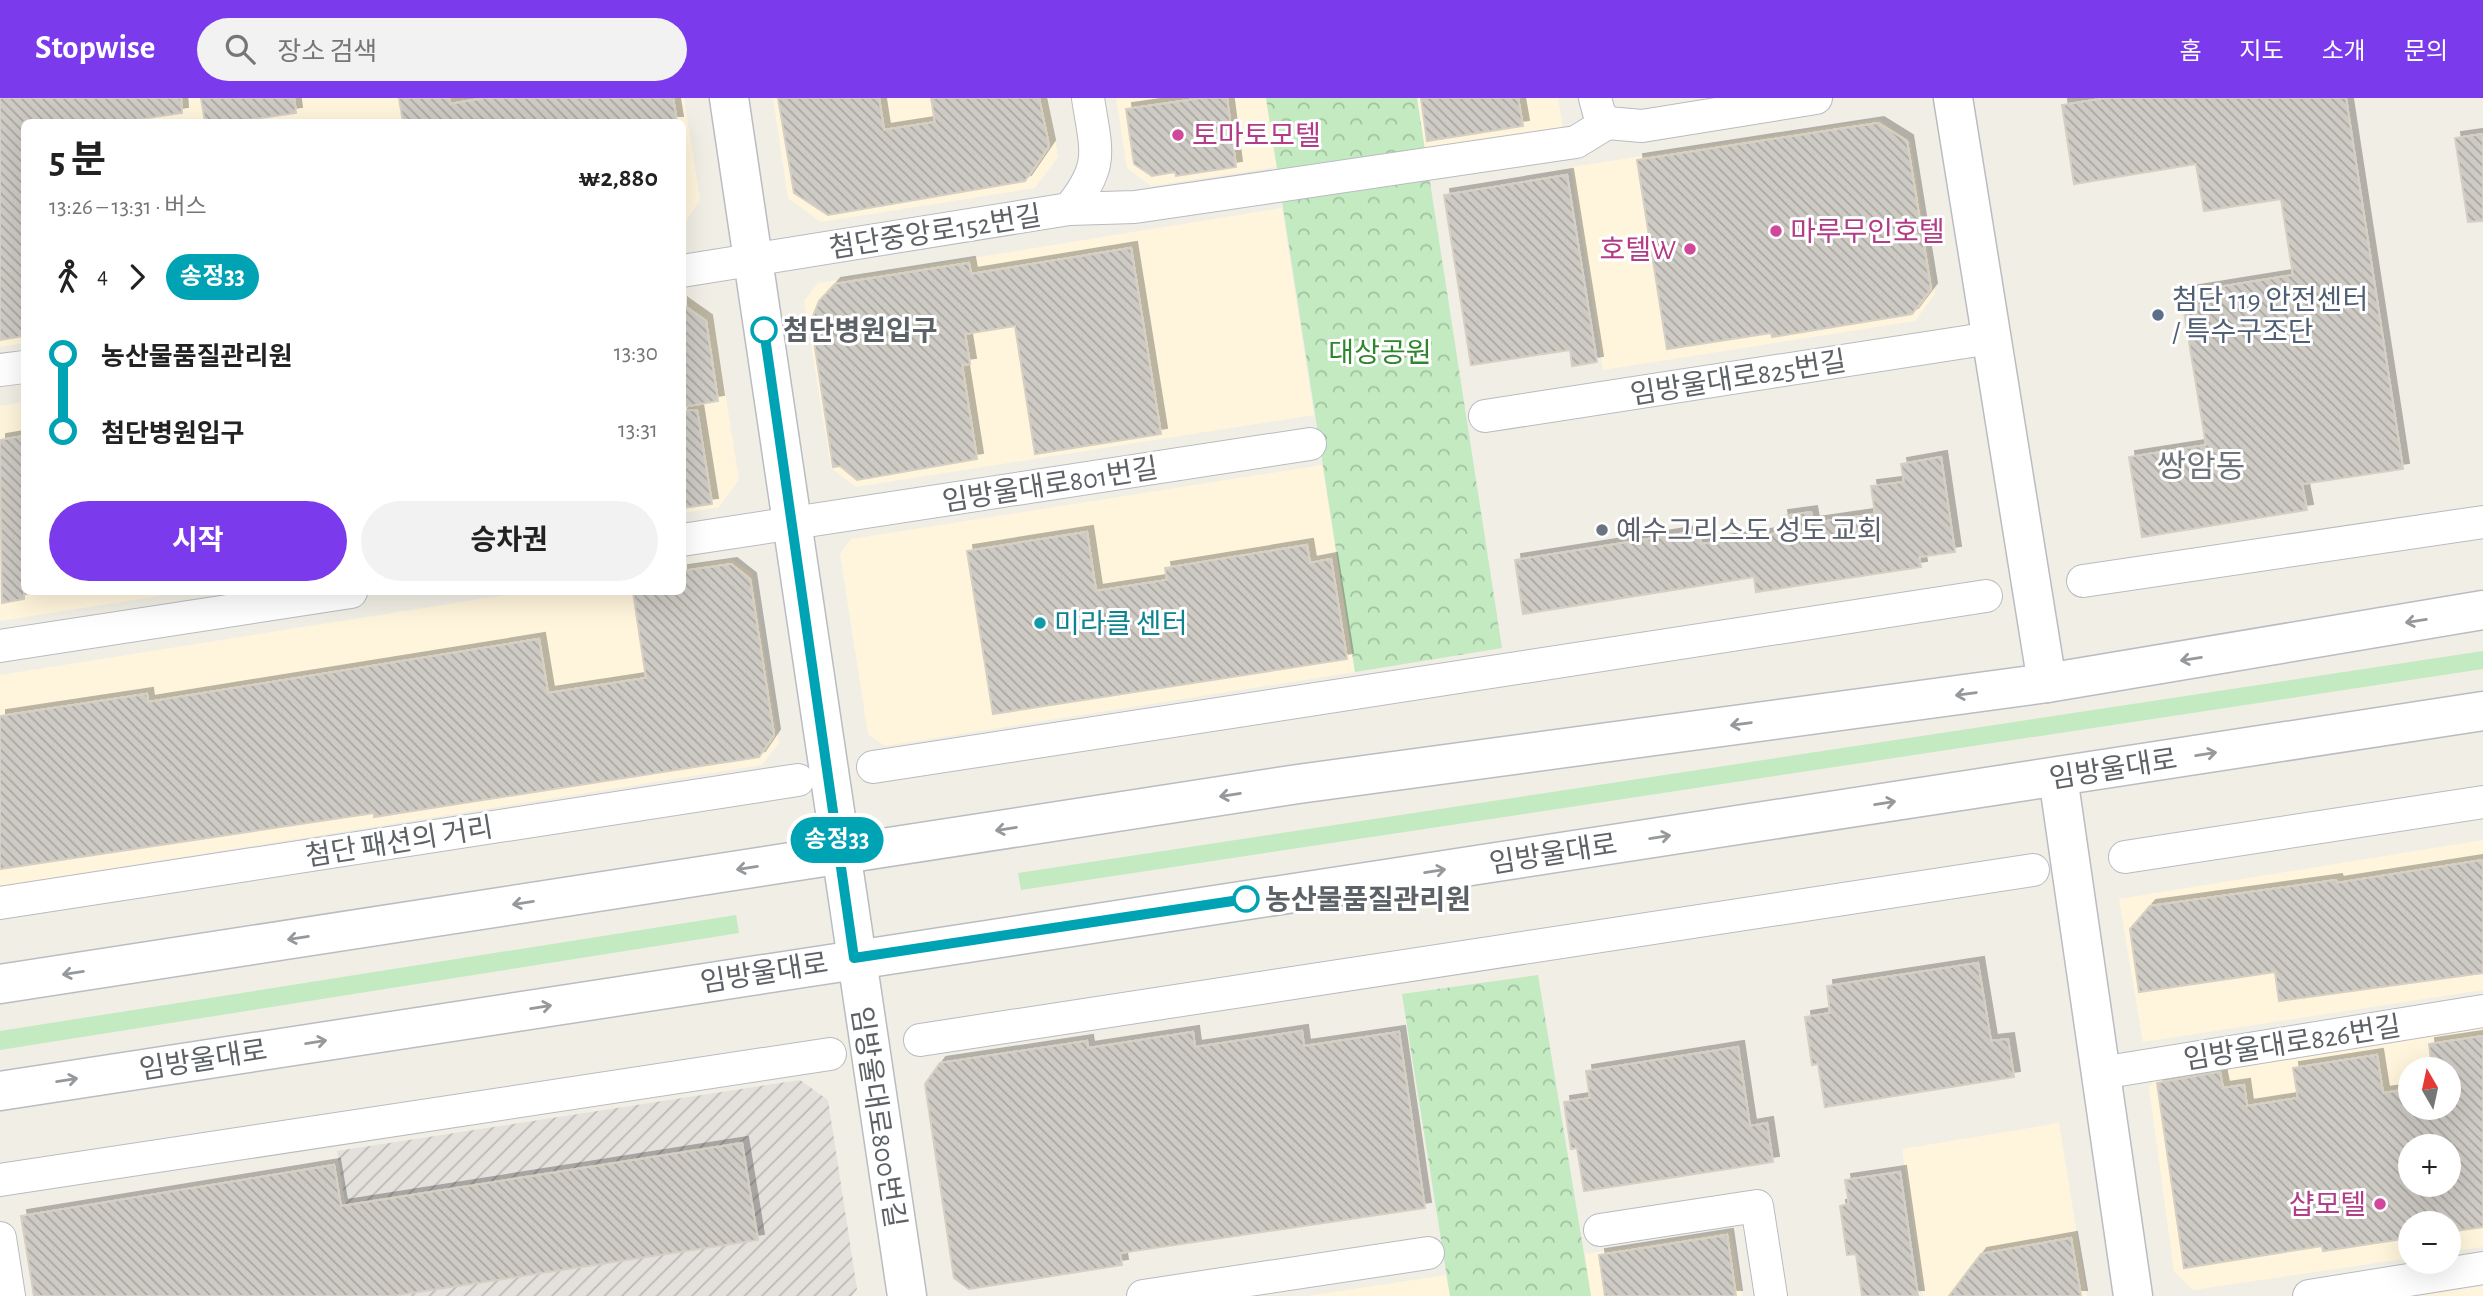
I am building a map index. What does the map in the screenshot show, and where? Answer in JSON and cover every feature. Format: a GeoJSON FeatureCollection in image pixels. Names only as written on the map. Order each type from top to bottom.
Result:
{"type":"FeatureCollection","features":[{"type":"Feature","properties":{"kind":"main road"},"geometry":{"type":"LineString","coordinates":[[729,98],[839,854]]}},
{"type":"Feature","properties":{"kind":"main road"},"geometry":{"type":"LineString","coordinates":[[1952,98],[2047,683]]}},
{"type":"Feature","properties":{"kind":"main road"},"geometry":{"type":"LineString","coordinates":[[0,984],[1298,784],[2047,683],[2483,610]]}},
{"type":"Feature","properties":{"kind":"main road","name":"임방울대로"},"geometry":{"type":"LineString","coordinates":[[0,1091],[854,958],[2483,711]]}},
{"type":"Feature","properties":{"kind":"main road"},"geometry":{"type":"LineString","coordinates":[[2058,777],[2133,1296]]}},
{"type":"Feature","properties":{"kind":"main road","name":"임방울대로800번길"},"geometry":{"type":"LineString","coordinates":[[839,854],[907,1296]]}},
{"type":"Feature","properties":{"kind":"street","name":"첨단중앙로152번길"},"geometry":{"type":"LineString","coordinates":[[686,270],[1069,209],[1094,174],[1097,156],[1088,98]]}},
{"type":"Feature","properties":{"kind":"street"},"geometry":{"type":"LineString","coordinates":[[1069,209],[1135,207],[1576,142],[1601,111],[1642,126],[1816,98]]}},
{"type":"Feature","properties":{"kind":"street","name":"임방울대로825번길"},"geometry":{"type":"LineString","coordinates":[[1485,416],[1991,338]]}},
{"type":"Feature","properties":{"kind":"street"},"geometry":{"type":"LineString","coordinates":[[0,370],[21,366]]}},
{"type":"Feature","properties":{"kind":"street","name":"임방울대로801번길"},"geometry":{"type":"LineString","coordinates":[[791,524],[1310,444]]}},
{"type":"Feature","properties":{"kind":"street"},"geometry":{"type":"LineString","coordinates":[[2082,581],[2483,522]]}},
{"type":"Feature","properties":{"kind":"street"},"geometry":{"type":"LineString","coordinates":[[686,539],[791,524]]}},
{"type":"Feature","properties":{"kind":"street"},"geometry":{"type":"LineString","coordinates":[[0,646],[332,595]]}},
{"type":"Feature","properties":{"kind":"street"},"geometry":{"type":"LineString","coordinates":[[873,767],[1986,596]]}},
{"type":"Feature","properties":{"kind":"street","name":"첨단 패션의 거리"},"geometry":{"type":"LineString","coordinates":[[0,903],[798,780]]}},
{"type":"Feature","properties":{"kind":"street"},"geometry":{"type":"LineString","coordinates":[[2125,857],[2483,802]]}},
{"type":"Feature","properties":{"kind":"street"},"geometry":{"type":"LineString","coordinates":[[920,1040],[2033,870]]}},
{"type":"Feature","properties":{"kind":"street","name":"임방울대로826번길"},"geometry":{"type":"LineString","coordinates":[[2101,1073],[2483,1011]]}},
{"type":"Feature","properties":{"kind":"street"},"geometry":{"type":"LineString","coordinates":[[0,1180],[830,1054]]}},
{"type":"Feature","properties":{"kind":"street"},"geometry":{"type":"LineString","coordinates":[[1600,1230],[1757,1206],[1772,1296]]}},
{"type":"Feature","properties":{"kind":"street"},"geometry":{"type":"LineString","coordinates":[[0,1238],[9,1296]]}},
{"type":"Feature","properties":{"kind":"street"},"geometry":{"type":"LineString","coordinates":[[1143,1296],[1428,1253]]}},
{"type":"Feature","properties":{"kind":"street"},"geometry":{"type":"LineString","coordinates":[[2309,1296],[2483,1268]]}},
{"type":"Feature","properties":{"kind":"shaded area"},"geometry":{"type":"Polygon","coordinates":[[[0,98],[684,98],[700,200],[686,221],[686,119],[21,119],[21,344],[0,347],[0,98]]]}},
{"type":"Feature","properties":{"kind":"shaded area"},"geometry":{"type":"Polygon","coordinates":[[[773,98],[1048,98],[1058,157],[1035,188],[821,222],[788,198],[773,98]]]}},
{"type":"Feature","properties":{"kind":"shaded area"},"geometry":{"type":"Polygon","coordinates":[[[1116,98],[1266,98],[1277,167],[1151,186],[1127,168],[1116,98]]]}},
{"type":"Feature","properties":{"kind":"shaded area"},"geometry":{"type":"Polygon","coordinates":[[[1417,98],[1558,98],[1564,133],[1425,155],[1417,98]]]}},
{"type":"Feature","properties":{"kind":"shaded area"},"geometry":{"type":"Polygon","coordinates":[[[1879,119],[1911,142],[1935,294],[1915,321],[1603,370],[1571,167],[1879,119]]]}},
{"type":"Feature","properties":{"kind":"shaded area"},"geometry":{"type":"Polygon","coordinates":[[[1282,208],[1314,415],[856,487],[831,468],[804,301],[818,283],[1282,208]]]}},
{"type":"Feature","properties":{"kind":"shaded area"},"geometry":{"type":"Polygon","coordinates":[[[686,297],[713,315],[739,480],[719,507],[686,512],[686,297]]]}},
{"type":"Feature","properties":{"kind":"shaded area"},"geometry":{"type":"Polygon","coordinates":[[[21,402],[21,595],[165,595],[0,621],[0,406],[21,402]]]}},
{"type":"Feature","properties":{"kind":"shaded area"},"geometry":{"type":"Polygon","coordinates":[[[1322,465],[1355,672],[885,746],[868,734],[840,554],[851,539],[1322,465]]]}},
{"type":"Feature","properties":{"kind":"shaded area"},"geometry":{"type":"Polygon","coordinates":[[[732,559],[752,573],[779,743],[762,765],[0,886],[0,675],[505,595],[686,595],[686,566],[732,559]]]}},
{"type":"Feature","properties":{"kind":"shaded area"},"geometry":{"type":"Polygon","coordinates":[[[2483,840],[2483,990],[2143,1042],[2119,899],[2483,840]]]}},
{"type":"Feature","properties":{"kind":"shaded area"},"geometry":{"type":"Polygon","coordinates":[[[2483,1028],[2483,1247],[2461,1250],[2461,1211],[2398,1211],[2398,1260],[2193,1290],[2174,1271],[2149,1088],[2155,1078],[2483,1028]]]}},
{"type":"Feature","properties":{"kind":"shaded area"},"geometry":{"type":"Polygon","coordinates":[[[800,1080],[828,1100],[857,1289],[852,1296],[360,1296],[337,1151],[800,1080]]]}},
{"type":"Feature","properties":{"kind":"shaded area"},"geometry":{"type":"Polygon","coordinates":[[[2059,1123],[2087,1296],[1923,1296],[1902,1149],[2059,1123]]]}},
{"type":"Feature","properties":{"kind":"shaded area"},"geometry":{"type":"Polygon","coordinates":[[[1731,1231],[1742,1296],[1591,1296],[1585,1254],[1731,1231]]]}},
{"type":"Feature","properties":{"kind":"shaded area"},"geometry":{"type":"Polygon","coordinates":[[[1446,1275],[1450,1296],[1307,1296],[1446,1275]]]}},
{"type":"Feature","properties":{"kind":"shaded area"},"geometry":{"type":"Polygon","coordinates":[[[2483,1286],[2483,1296],[2415,1296],[2483,1286]]]}},
{"type":"Feature","properties":{"kind":"green space","name":"대상공원"},"geometry":{"type":"Polygon","coordinates":[[[1266,98],[1417,98],[1502,648],[1355,672],[1266,98]]]}},
{"type":"Feature","properties":{"kind":"green space"},"geometry":{"type":"Polygon","coordinates":[[[2483,651],[2483,669],[1021,890],[1018,873],[2483,651]]]}},
{"type":"Feature","properties":{"kind":"green space"},"geometry":{"type":"Polygon","coordinates":[[[736,915],[739,933],[0,1050],[0,1031],[736,915]]]}},
{"type":"Feature","properties":{"kind":"green space"},"geometry":{"type":"Polygon","coordinates":[[[1538,975],[1591,1296],[1450,1296],[1402,994],[1538,975]]]}},
{"type":"Feature","properties":{"kind":"building"},"geometry":{"type":"Polygon","coordinates":[[[0,98],[181,98],[182,113],[141,119],[21,119],[21,336],[0,340],[0,98]]]}},
{"type":"Feature","properties":{"kind":"building"},"geometry":{"type":"Polygon","coordinates":[[[201,98],[294,98],[296,113],[255,119],[204,119],[201,98]]]}},
{"type":"Feature","properties":{"kind":"building"},"geometry":{"type":"Polygon","coordinates":[[[399,98],[449,98],[450,104],[485,98],[673,98],[676,119],[402,119],[399,98]]]}},
{"type":"Feature","properties":{"kind":"building"},"geometry":{"type":"Polygon","coordinates":[[[778,98],[879,98],[884,130],[935,122],[931,98],[1039,98],[1049,146],[1025,181],[828,215],[794,193],[778,98]]]}},
{"type":"Feature","properties":{"kind":"building"},"geometry":{"type":"Polygon","coordinates":[[[1203,98],[1227,98],[1236,167],[1176,176],[1175,172],[1152,176],[1134,164],[1126,109],[1203,98]]]}},
{"type":"Feature","properties":{"kind":"building"},"geometry":{"type":"Polygon","coordinates":[[[1421,98],[1518,98],[1523,126],[1427,141],[1421,98]]]}},
{"type":"Feature","properties":{"kind":"building"},"geometry":{"type":"Polygon","coordinates":[[[2107,98],[2346,98],[2403,469],[2302,484],[2307,510],[2142,537],[2129,457],[2206,445],[2181,293],[2293,275],[2281,199],[2204,211],[2196,164],[2074,184],[2062,105],[2107,98]]]}},
{"type":"Feature","properties":{"kind":"building"},"geometry":{"type":"Polygon","coordinates":[[[1878,123],[1907,141],[1931,289],[1912,314],[1772,337],[1771,333],[1667,349],[1637,160],[1878,123]]]}},
{"type":"Feature","properties":{"kind":"building"},"geometry":{"type":"Polygon","coordinates":[[[2483,134],[2483,221],[2468,222],[2455,138],[2483,134]]]}},
{"type":"Feature","properties":{"kind":"building"},"geometry":{"type":"Polygon","coordinates":[[[1567,175],[1597,362],[1572,366],[1570,350],[1471,365],[1444,195],[1567,175]]]}},
{"type":"Feature","properties":{"kind":"building"},"geometry":{"type":"Polygon","coordinates":[[[1131,248],[1161,434],[1035,454],[1015,326],[965,334],[970,364],[962,365],[977,459],[857,480],[840,466],[833,467],[811,321],[819,301],[835,284],[969,263],[971,274],[1131,248]]]}},
{"type":"Feature","properties":{"kind":"building"},"geometry":{"type":"Polygon","coordinates":[[[686,307],[706,321],[718,401],[686,406],[686,307]]]}},
{"type":"Feature","properties":{"kind":"building"},"geometry":{"type":"Polygon","coordinates":[[[697,410],[712,504],[686,507],[686,411],[697,410]]]}},
{"type":"Feature","properties":{"kind":"building"},"geometry":{"type":"Polygon","coordinates":[[[21,436],[21,595],[24,595],[24,599],[2,603],[0,440],[21,436]]]}},
{"type":"Feature","properties":{"kind":"building"},"geometry":{"type":"Polygon","coordinates":[[[1941,457],[1955,552],[1919,557],[1921,567],[1756,592],[1754,577],[1523,614],[1515,560],[1699,531],[1701,544],[1785,532],[1782,516],[1811,512],[1813,523],[1875,514],[1871,486],[1904,482],[1901,464],[1941,457]]]}},
{"type":"Feature","properties":{"kind":"building"},"geometry":{"type":"Polygon","coordinates":[[[1087,532],[1096,591],[1167,580],[1165,568],[1307,545],[1310,563],[1331,559],[1347,659],[993,714],[967,551],[1087,532]]]}},
{"type":"Feature","properties":{"kind":"building"},"geometry":{"type":"Polygon","coordinates":[[[731,564],[750,579],[774,735],[759,757],[374,817],[374,813],[0,869],[0,716],[147,694],[148,702],[539,639],[548,693],[646,678],[633,595],[686,595],[686,570],[731,564]]]}},
{"type":"Feature","properties":{"kind":"building"},"geometry":{"type":"Polygon","coordinates":[[[2483,860],[2483,973],[2279,1001],[2275,972],[2139,992],[2130,929],[2150,906],[2336,880],[2337,883],[2483,860]]]}},
{"type":"Feature","properties":{"kind":"building"},"geometry":{"type":"Polygon","coordinates":[[[1978,963],[1991,1041],[2008,1039],[2014,1077],[1825,1107],[1818,1064],[1812,1065],[1805,1017],[1830,1013],[1827,986],[1978,963]]]}},
{"type":"Feature","properties":{"kind":"building"},"geometry":{"type":"Polygon","coordinates":[[[1302,1031],[1304,1046],[1399,1032],[1425,1208],[1120,1253],[1122,1265],[969,1289],[954,1278],[925,1084],[940,1063],[1087,1041],[1088,1048],[1193,1032],[1195,1047],[1302,1031]]]}},
{"type":"Feature","properties":{"kind":"building"},"geometry":{"type":"Polygon","coordinates":[[[2483,1036],[2483,1227],[2461,1230],[2461,1211],[2398,1211],[2398,1240],[2323,1251],[2322,1246],[2184,1268],[2157,1083],[2220,1072],[2223,1088],[2244,1085],[2247,1106],[2298,1098],[2293,1068],[2377,1055],[2383,1093],[2398,1091],[2398,1120],[2461,1120],[2461,1057],[2431,1057],[2429,1044],[2483,1036]]]}},
{"type":"Feature","properties":{"kind":"building"},"geometry":{"type":"Polygon","coordinates":[[[1738,1047],[1750,1126],[1767,1123],[1773,1162],[1584,1191],[1577,1148],[1571,1149],[1564,1102],[1590,1098],[1586,1071],[1738,1047]]]}},
{"type":"Feature","properties":{"kind":"building"},"geometry":{"type":"Polygon","coordinates":[[[742,1143],[758,1240],[392,1296],[34,1296],[21,1216],[334,1165],[341,1206],[742,1143]]]}},
{"type":"Feature","properties":{"kind":"building"},"geometry":{"type":"Polygon","coordinates":[[[1900,1172],[1918,1296],[1862,1296],[1856,1254],[1847,1255],[1840,1206],[1849,1204],[1845,1180],[1900,1172]]]}},
{"type":"Feature","properties":{"kind":"building"},"geometry":{"type":"Polygon","coordinates":[[[1727,1235],[1736,1296],[1605,1296],[1599,1255],[1727,1235]]]}},
{"type":"Feature","properties":{"kind":"building"},"geometry":{"type":"Polygon","coordinates":[[[2071,1238],[2081,1296],[1949,1296],[1981,1254],[2071,1238]]]}},
{"type":"Feature","properties":{"kind":"bus line","name":"송정33"},"geometry":{"type":"LineString","coordinates":[[764,330],[854,958],[1246,899]]}},
{"type":"Feature","properties":{"kind":"place","name":"토마토모텔"},"geometry":{"type":"Point","coordinates":[1178,135]}},
{"type":"Feature","properties":{"kind":"place","name":"마루무인호텔"},"geometry":{"type":"Point","coordinates":[1776,231]}},
{"type":"Feature","properties":{"kind":"place","name":"호텔W"},"geometry":{"type":"Point","coordinates":[1690,249]}},
{"type":"Feature","properties":{"kind":"place","name":"첨단 119 안전센터 / 특수구조단"},"geometry":{"type":"Point","coordinates":[2158,315]}},
{"type":"Feature","properties":{"kind":"place","name":"첨단병원입구"},"geometry":{"type":"Point","coordinates":[764,330]}},
{"type":"Feature","properties":{"kind":"place","name":"예수그리스도 성도 교회"},"geometry":{"type":"Point","coordinates":[1602,530]}},
{"type":"Feature","properties":{"kind":"place","name":"미라클 센터"},"geometry":{"type":"Point","coordinates":[1040,623]}},
{"type":"Feature","properties":{"kind":"place","name":"농산물품질관리원"},"geometry":{"type":"Point","coordinates":[1246,899]}},
{"type":"Feature","properties":{"kind":"place","name":"샵모텔"},"geometry":{"type":"Point","coordinates":[2380,1204]}},
{"type":"Feature","properties":{"kind":"district","name":"쌍암동"},"geometry":{"type":"Point","coordinates":[2201,466]}}]}
